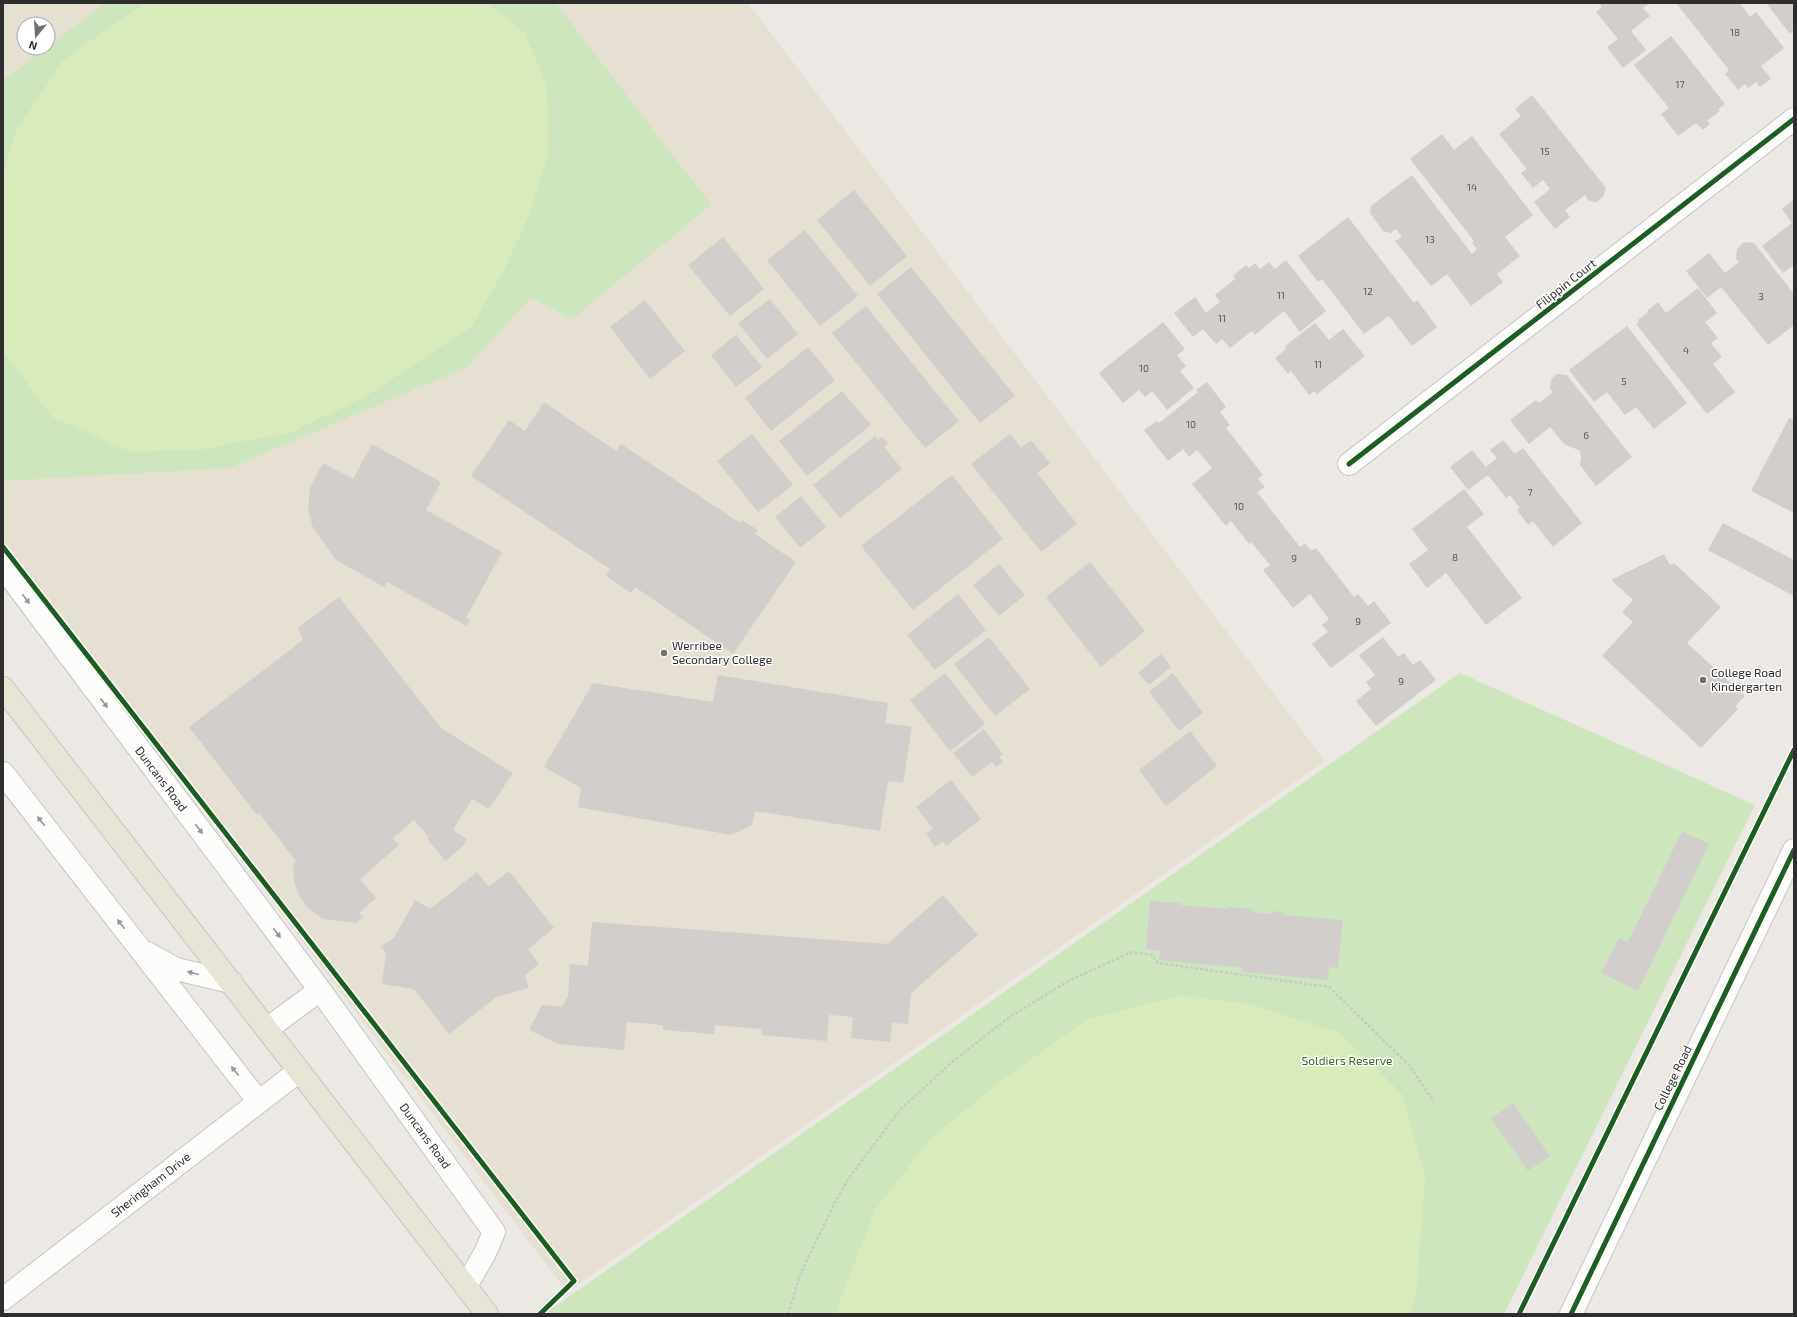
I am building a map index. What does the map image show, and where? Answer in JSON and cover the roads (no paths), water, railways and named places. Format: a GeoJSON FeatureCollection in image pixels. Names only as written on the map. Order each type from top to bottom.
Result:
{"type":"FeatureCollection","features":[{"type":"Feature","properties":{"kind":"main road"},"geometry":{"type":"LineString","coordinates":[[3,688],[487,1314]]}},
{"type":"Feature","properties":{"kind":"street","name":"Filippin Court"},"geometry":{"type":"LineString","coordinates":[[1349,464],[1794,119]]}},
{"type":"Feature","properties":{"kind":"street","name":"Duncans Road"},"geometry":{"type":"LineString","coordinates":[[3,567],[320,990],[494,1232],[485,1253],[466,1286]]}},
{"type":"Feature","properties":{"kind":"street"},"geometry":{"type":"LineString","coordinates":[[3,772],[259,1102]]}},
{"type":"Feature","properties":{"kind":"street","name":"College Road"},"geometry":{"type":"LineString","coordinates":[[1571,1314],[1794,850]]}},
{"type":"Feature","properties":{"kind":"street"},"geometry":{"type":"LineString","coordinates":[[136,945],[151,956],[176,969],[230,982]]}},
{"type":"Feature","properties":{"kind":"street"},"geometry":{"type":"LineString","coordinates":[[267,1029],[320,990]]}},
{"type":"Feature","properties":{"kind":"street","name":"Sheringham Drive"},"geometry":{"type":"LineString","coordinates":[[3,1299],[299,1071]]}},
{"type":"Feature","properties":{"kind":"place","name":"Werribee Secondary College"},"geometry":{"type":"Point","coordinates":[664,653]}},
{"type":"Feature","properties":{"kind":"place","name":"College Road Kindergarten"},"geometry":{"type":"Point","coordinates":[1703,680]}},
{"type":"Feature","properties":{"kind":"park label","name":"Soldiers Reserve"},"geometry":{"type":"Point","coordinates":[1347,1061]}}]}
